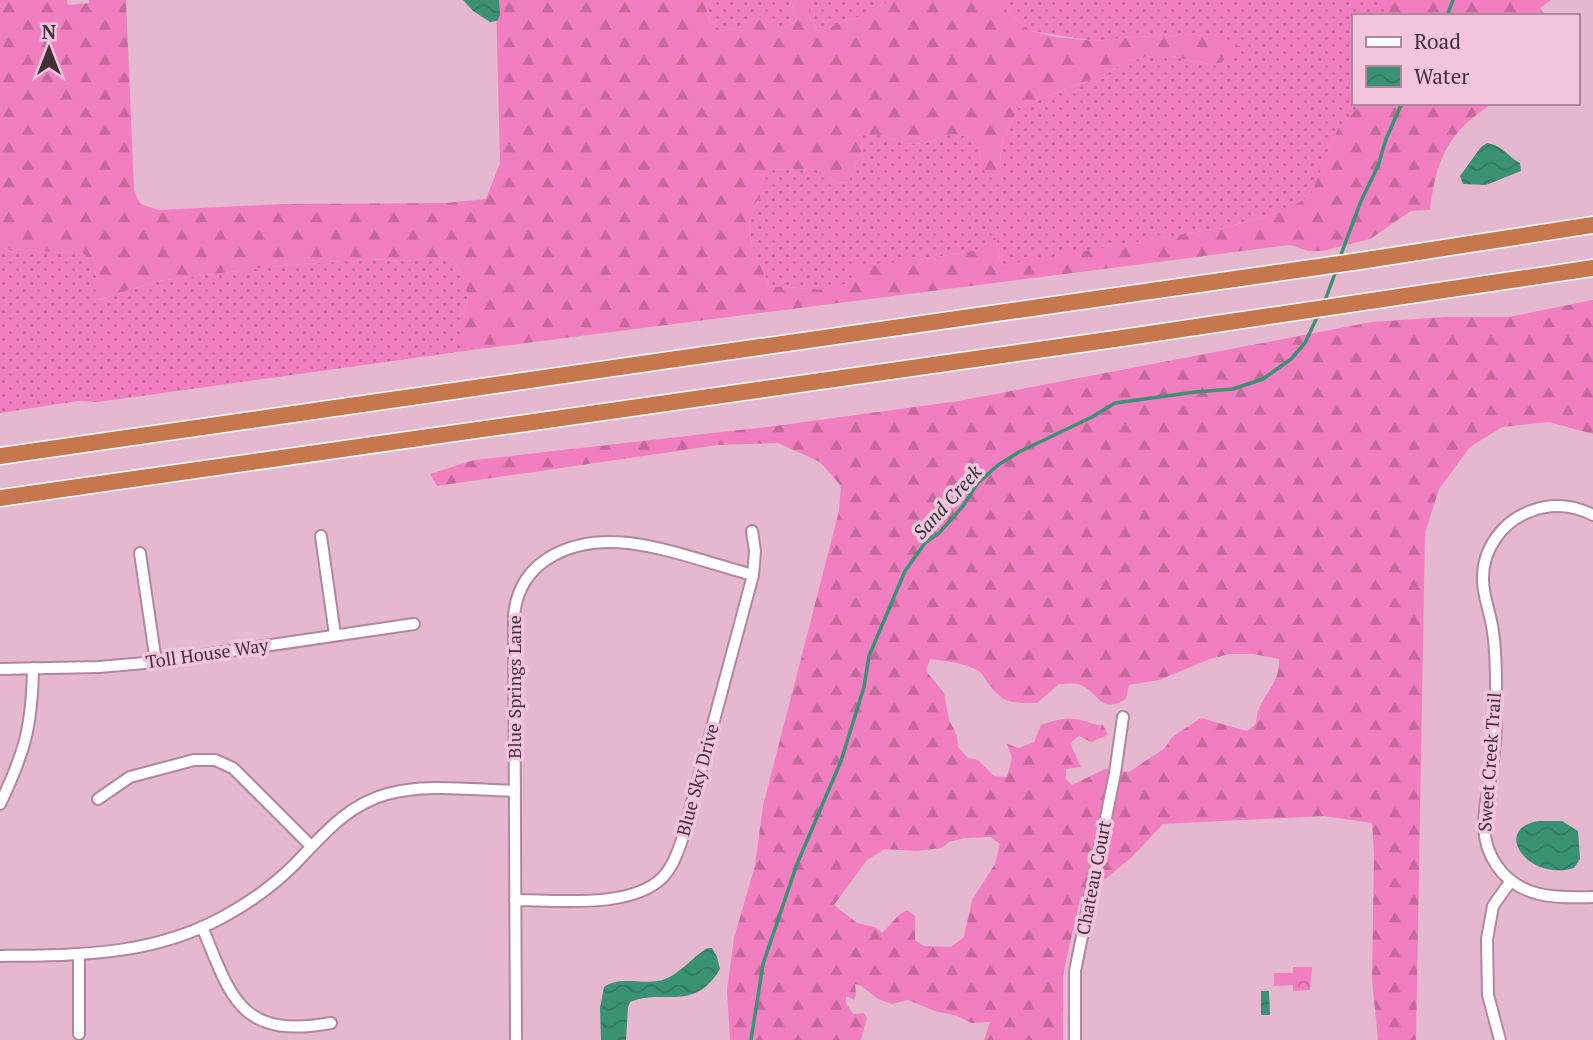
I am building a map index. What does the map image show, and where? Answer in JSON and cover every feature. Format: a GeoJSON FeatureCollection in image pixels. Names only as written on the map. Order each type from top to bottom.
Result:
{"type":"FeatureCollection","features":[{"type":"Feature","properties":{"kind":"highway"},"geometry":{"type":"LineString","coordinates":[[0,456],[1314,268],[1593,225]]}},
{"type":"Feature","properties":{"kind":"highway"},"geometry":{"type":"LineString","coordinates":[[0,498],[1593,268]]}},
{"type":"Feature","properties":{"kind":"street","name":"Sweet Creek Trail"},"geometry":{"type":"LineString","coordinates":[[1510,881],[1495,862],[1484,837],[1484,806],[1496,733],[1495,651],[1482,580],[1485,563],[1494,540],[1503,529],[1524,513],[1549,506],[1563,506],[1593,514]]}},
{"type":"Feature","properties":{"kind":"street","name":"Blue Sky Drive"},"geometry":{"type":"LineString","coordinates":[[515,900],[619,898],[645,890],[661,879],[671,866],[682,840],[753,575],[755,551],[752,531]]}},
{"type":"Feature","properties":{"kind":"street"},"geometry":{"type":"LineString","coordinates":[[321,536],[335,635]]}},
{"type":"Feature","properties":{"kind":"street","name":"Blue Springs Lane"},"geometry":{"type":"LineString","coordinates":[[516,1040],[514,615],[519,593],[533,569],[545,559],[566,549],[614,542],[646,547],[753,575]]}},
{"type":"Feature","properties":{"kind":"street"},"geometry":{"type":"LineString","coordinates":[[140,553],[156,662]]}},
{"type":"Feature","properties":{"kind":"street","name":"Toll House Way"},"geometry":{"type":"LineString","coordinates":[[0,669],[99,667],[156,662],[414,624]]}},
{"type":"Feature","properties":{"kind":"street"},"geometry":{"type":"LineString","coordinates":[[0,804],[28,736],[32,712],[33,668]]}},
{"type":"Feature","properties":{"kind":"street","name":"Chateau Court"},"geometry":{"type":"LineString","coordinates":[[1075,1040],[1076,971],[1115,773],[1123,717]]}},
{"type":"Feature","properties":{"kind":"street"},"geometry":{"type":"LineString","coordinates":[[98,799],[130,777],[194,760],[215,760],[233,768],[312,846]]}},
{"type":"Feature","properties":{"kind":"street"},"geometry":{"type":"LineString","coordinates":[[0,956],[79,954],[140,948],[167,941],[223,917],[261,892],[295,864],[352,809],[385,795],[420,789],[515,791]]}},
{"type":"Feature","properties":{"kind":"street"},"geometry":{"type":"LineString","coordinates":[[1500,1040],[1488,995],[1487,939],[1493,906],[1510,881],[1526,891],[1547,897],[1593,897]]}},
{"type":"Feature","properties":{"kind":"street"},"geometry":{"type":"LineString","coordinates":[[202,927],[235,1004],[248,1022],[265,1031],[281,1033],[308,1031],[331,1023]]}},
{"type":"Feature","properties":{"kind":"street"},"geometry":{"type":"LineString","coordinates":[[79,954],[79,1034]]}},
{"type":"Feature","properties":{"kind":"green space"},"geometry":{"type":"Polygon","coordinates":[[[0,0],[67,0],[68,5],[89,3],[89,0],[126,0],[134,190],[140,204],[159,210],[284,204],[446,203],[486,199],[500,163],[496,0],[705,0],[709,21],[722,31],[743,26],[759,16],[776,31],[796,22],[791,0],[809,0],[809,17],[818,31],[859,17],[891,0],[1006,0],[1006,11],[1031,31],[1056,37],[1095,41],[1213,34],[1240,47],[1220,63],[1208,64],[1172,56],[1152,56],[1127,61],[1107,73],[1018,108],[1001,147],[1000,174],[989,177],[982,168],[979,148],[966,136],[951,134],[924,144],[904,143],[881,135],[858,135],[864,146],[848,183],[836,182],[820,169],[764,170],[764,192],[755,204],[749,227],[752,246],[769,286],[828,290],[851,282],[853,266],[919,260],[978,250],[996,236],[1001,265],[1231,226],[1286,209],[1312,192],[1338,128],[1360,105],[1489,105],[1470,120],[1451,141],[1435,179],[1430,210],[1411,211],[1370,239],[1322,251],[1308,251],[1290,245],[479,349],[460,344],[460,323],[468,299],[463,276],[451,257],[402,261],[368,259],[278,266],[157,281],[98,300],[97,278],[93,266],[79,250],[65,253],[0,248],[0,0]]]}},
{"type":"Feature","properties":{"kind":"green space"},"geometry":{"type":"Polygon","coordinates":[[[705,0],[791,0],[796,22],[776,31],[759,17],[743,26],[722,31],[709,21],[705,0]]]}},
{"type":"Feature","properties":{"kind":"green space"},"geometry":{"type":"Polygon","coordinates":[[[809,0],[891,0],[859,17],[818,31],[809,16],[809,0]]]}},
{"type":"Feature","properties":{"kind":"green space"},"geometry":{"type":"Polygon","coordinates":[[[1006,0],[1388,0],[1388,14],[1352,14],[1352,105],[1360,105],[1338,128],[1312,193],[1286,209],[1231,226],[1001,265],[996,236],[978,250],[919,260],[828,290],[769,286],[752,246],[749,227],[755,204],[764,192],[764,170],[820,169],[836,182],[848,183],[864,146],[858,135],[881,135],[904,143],[924,144],[951,134],[966,136],[979,148],[982,168],[1000,173],[1001,147],[1018,108],[1107,73],[1127,61],[1152,56],[1172,56],[1208,64],[1213,34],[1095,41],[1031,31],[1006,11],[1006,0]]]}},
{"type":"Feature","properties":{"kind":"green space"},"geometry":{"type":"Polygon","coordinates":[[[1388,0],[1551,0],[1540,8],[1544,14],[1388,14],[1388,0]]]}},
{"type":"Feature","properties":{"kind":"green space"},"geometry":{"type":"Polygon","coordinates":[[[0,248],[65,253],[79,250],[91,257],[99,300],[157,281],[278,266],[368,259],[402,261],[451,257],[463,276],[468,299],[460,323],[460,343],[479,349],[0,413],[0,248]]]}},
{"type":"Feature","properties":{"kind":"green space"},"geometry":{"type":"Polygon","coordinates":[[[1593,300],[1593,434],[1549,422],[1502,427],[1470,447],[1439,489],[1425,533],[1416,1040],[1378,1040],[1372,979],[1372,823],[1324,816],[1163,824],[1131,858],[1080,899],[1063,975],[1063,1040],[984,1040],[990,1022],[971,1023],[908,1000],[892,1004],[878,999],[855,984],[854,1000],[846,996],[846,1003],[853,1014],[864,1013],[867,1018],[861,1040],[730,1040],[727,990],[734,938],[755,866],[763,806],[839,511],[841,486],[820,462],[778,443],[718,445],[437,486],[430,474],[474,460],[775,426],[959,401],[1372,322],[1446,317],[1509,317],[1593,300]],[[1230,654],[1210,659],[1159,680],[1129,685],[1126,699],[1110,705],[1077,684],[1059,684],[1037,703],[1015,703],[999,696],[974,668],[930,659],[926,671],[944,693],[958,747],[968,758],[978,760],[994,776],[1007,777],[1012,758],[1007,744],[1019,748],[1034,742],[1041,725],[1070,719],[1103,725],[1108,735],[1091,742],[1079,736],[1070,743],[1081,767],[1066,769],[1066,779],[1072,785],[1105,769],[1129,772],[1165,748],[1172,737],[1201,718],[1247,731],[1256,724],[1260,706],[1276,677],[1279,659],[1253,654],[1230,654]],[[991,837],[965,838],[949,842],[941,848],[916,851],[885,849],[867,860],[834,905],[857,923],[875,927],[882,933],[907,910],[915,916],[915,940],[924,946],[951,947],[964,937],[972,900],[995,864],[1000,844],[991,837]]]}},
{"type":"Feature","properties":{"kind":"green space"},"geometry":{"type":"Polygon","coordinates":[[[1293,967],[1312,967],[1310,990],[1293,991],[1293,967]]]}},
{"type":"Feature","properties":{"kind":"green space"},"geometry":{"type":"Polygon","coordinates":[[[1274,973],[1293,973],[1293,985],[1274,986],[1274,973]]]}},
{"type":"Feature","properties":{"kind":"water"},"geometry":{"type":"Polygon","coordinates":[[[463,0],[499,0],[500,15],[497,21],[490,22],[473,11],[463,0]]]}},
{"type":"Feature","properties":{"kind":"water"},"geometry":{"type":"Polygon","coordinates":[[[1487,143],[1501,148],[1520,163],[1521,171],[1486,185],[1463,184],[1460,176],[1481,147],[1487,143]]]}},
{"type":"Feature","properties":{"kind":"water"},"geometry":{"type":"Polygon","coordinates":[[[1539,821],[1562,821],[1578,831],[1580,859],[1574,868],[1542,868],[1521,852],[1517,843],[1518,833],[1525,826],[1539,821]]]}},
{"type":"Feature","properties":{"kind":"water"},"geometry":{"type":"Polygon","coordinates":[[[708,948],[712,948],[720,969],[700,991],[678,997],[643,998],[630,1002],[626,1040],[601,1040],[600,1008],[604,987],[616,982],[651,982],[665,979],[708,948]]]}},
{"type":"Feature","properties":{"kind":"water"},"geometry":{"type":"Polygon","coordinates":[[[1261,991],[1269,991],[1270,1015],[1261,1015],[1261,991]]]}},
{"type":"Feature","properties":{"kind":"waterway","name":"Sand Creek"},"geometry":{"type":"LineString","coordinates":[[1448,14],[1453,0]]}},
{"type":"Feature","properties":{"kind":"waterway","name":"Sand Creek"},"geometry":{"type":"LineString","coordinates":[[1339,260],[1401,105]]}},
{"type":"Feature","properties":{"kind":"waterway","name":"Sand Creek"},"geometry":{"type":"LineString","coordinates":[[1324,303],[1336,271]]}},
{"type":"Feature","properties":{"kind":"waterway","name":"Sand Creek"},"geometry":{"type":"LineString","coordinates":[[751,1040],[763,964],[797,864],[841,761],[864,687],[869,656],[905,571],[925,543],[939,533],[963,506],[977,484],[998,465],[1019,452],[1115,403],[1233,389],[1263,379],[1291,359],[1305,343],[1319,313]]}}]}
